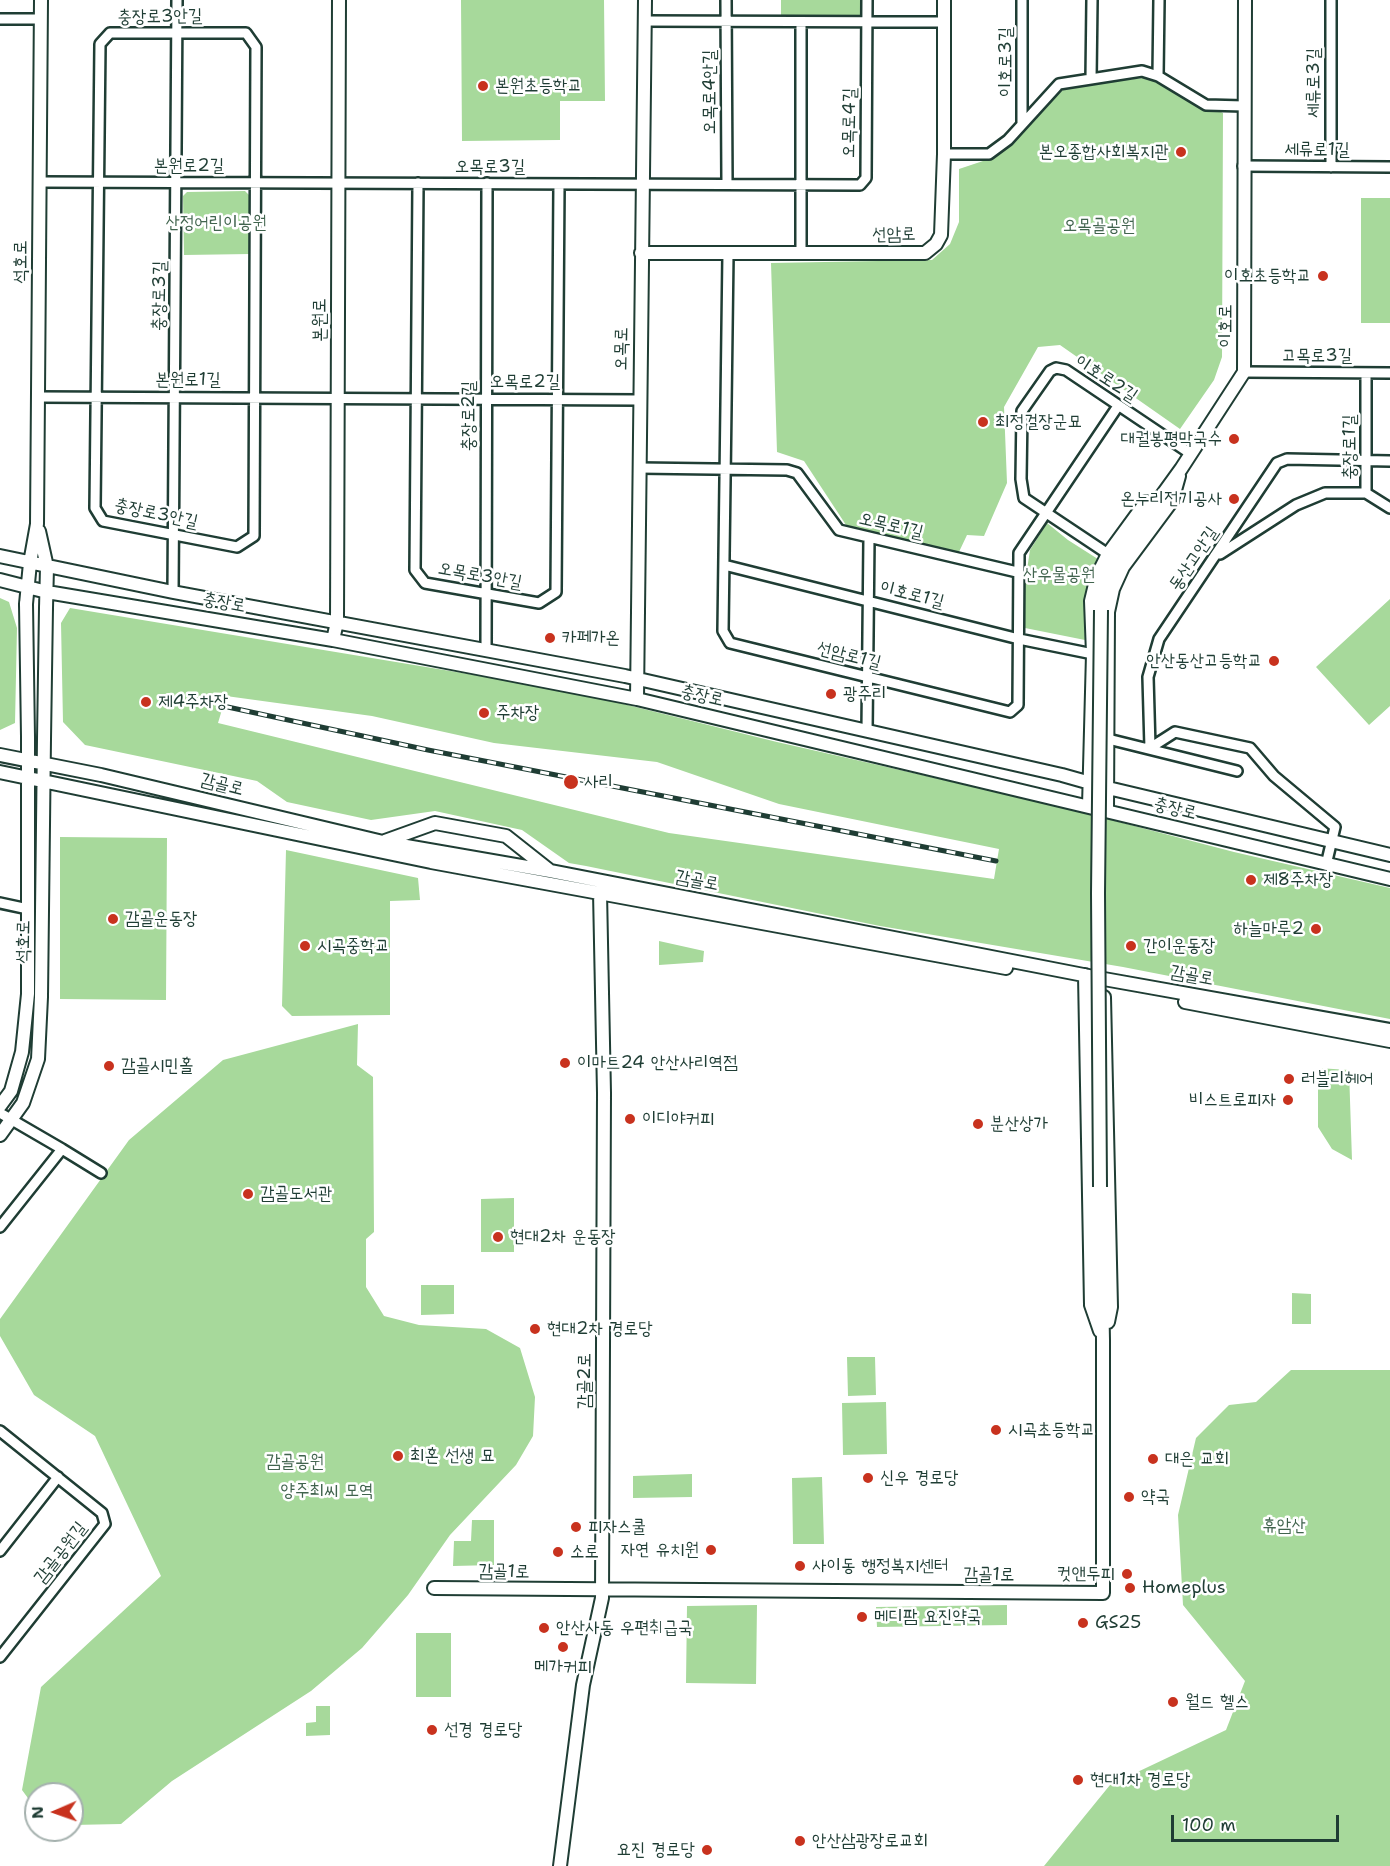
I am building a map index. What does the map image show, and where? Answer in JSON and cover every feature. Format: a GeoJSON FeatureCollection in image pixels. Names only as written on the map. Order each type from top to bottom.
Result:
{"type":"FeatureCollection","features":[{"type":"Feature","properties":{"kind":"street","name":"석호로"},"geometry":{"type":"LineString","coordinates":[[0,1106],[11,1091],[22,1052],[28,994],[26,604],[37,524],[41,0]]}},
{"type":"Feature","properties":{"kind":"street","name":"충장로3길"},"geometry":{"type":"LineString","coordinates":[[173,592],[177,0]]}},
{"type":"Feature","properties":{"kind":"street","name":"본원로"},"geometry":{"type":"LineString","coordinates":[[333,640],[337,622],[339,0]]}},
{"type":"Feature","properties":{"kind":"street","name":"오목로"},"geometry":{"type":"LineString","coordinates":[[637,699],[645,0]]}},
{"type":"Feature","properties":{"kind":"street","name":"오목로4안길"},"geometry":{"type":"LineString","coordinates":[[726,0],[727,183]]}},
{"type":"Feature","properties":{"kind":"street","name":"오목로4길"},"geometry":{"type":"LineString","coordinates":[[642,184],[860,185],[866,178],[867,0]]}},
{"type":"Feature","properties":{"kind":"street","name":"선암로"},"geometry":{"type":"LineString","coordinates":[[641,253],[925,253],[936,244],[941,235],[944,154],[944,0]]}},
{"type":"Feature","properties":{"kind":"street","name":"이호로3길"},"geometry":{"type":"LineString","coordinates":[[1022,0],[1022,124]]}},
{"type":"Feature","properties":{"kind":"street"},"geometry":{"type":"LineString","coordinates":[[1091,79],[1092,0]]}},
{"type":"Feature","properties":{"kind":"street"},"geometry":{"type":"LineString","coordinates":[[1158,76],[1159,0]]}},
{"type":"Feature","properties":{"kind":"street","name":"이호로"},"geometry":{"type":"LineString","coordinates":[[1100,1188],[1098,893],[1101,610],[1104,586],[1113,563],[1181,469],[1244,372],[1245,0]]}},
{"type":"Feature","properties":{"kind":"street","name":"세류로3길"},"geometry":{"type":"LineString","coordinates":[[1331,0],[1331,167]]}},
{"type":"Feature","properties":{"kind":"street"},"geometry":{"type":"LineString","coordinates":[[0,19],[41,19]]}},
{"type":"Feature","properties":{"kind":"street"},"geometry":{"type":"LineString","coordinates":[[644,21],[944,22]]}},
{"type":"Feature","properties":{"kind":"street"},"geometry":{"type":"LineString","coordinates":[[801,23],[801,254]]}},
{"type":"Feature","properties":{"kind":"street","name":"충장로3안길"},"geometry":{"type":"LineString","coordinates":[[110,33],[246,33],[256,47],[254,536],[237,547],[103,520],[94,508],[99,183],[100,44],[110,33]]}},
{"type":"Feature","properties":{"kind":"street","name":"이호로3길"},"geometry":{"type":"LineString","coordinates":[[944,154],[989,154],[1022,124],[1059,84],[1142,71],[1158,76],[1206,105],[1244,106]]}},
{"type":"Feature","properties":{"kind":"street","name":"세류로1길"},"geometry":{"type":"LineString","coordinates":[[1244,166],[1390,167]]}},
{"type":"Feature","properties":{"kind":"street","name":"본원로2길"},"geometry":{"type":"LineString","coordinates":[[40,182],[338,183]]}},
{"type":"Feature","properties":{"kind":"street","name":"오목로3길"},"geometry":{"type":"LineString","coordinates":[[338,183],[642,184]]}},
{"type":"Feature","properties":{"kind":"street","name":"오목로3안길"},"geometry":{"type":"LineString","coordinates":[[418,183],[415,570],[425,583],[539,603],[556,592],[559,184]]}},
{"type":"Feature","properties":{"kind":"street","name":"충장로2길"},"geometry":{"type":"LineString","coordinates":[[486,648],[487,183]]}},
{"type":"Feature","properties":{"kind":"street","name":"선암로1길"},"geometry":{"type":"LineString","coordinates":[[728,254],[727,470],[723,631],[730,644],[1010,712],[1018,705],[1017,572],[1019,553],[1118,406]]}},
{"type":"Feature","properties":{"kind":"street","name":"이호로2길"},"geometry":{"type":"LineString","coordinates":[[1108,554],[1047,511],[1024,498],[1021,479],[1022,411],[1050,371],[1056,368],[1066,370],[1191,454]]}},
{"type":"Feature","properties":{"kind":"street","name":"고목로3길"},"geometry":{"type":"LineString","coordinates":[[1244,372],[1390,373]]}},
{"type":"Feature","properties":{"kind":"street","name":"충장로1길"},"geometry":{"type":"LineString","coordinates":[[1366,373],[1366,493],[1390,508]]}},
{"type":"Feature","properties":{"kind":"street","name":"본원로1길"},"geometry":{"type":"LineString","coordinates":[[38,397],[338,397]]}},
{"type":"Feature","properties":{"kind":"street","name":"오목로2길"},"geometry":{"type":"LineString","coordinates":[[338,397],[640,400]]}},
{"type":"Feature","properties":{"kind":"street","name":"동산고안길"},"geometry":{"type":"LineString","coordinates":[[1150,748],[1148,677],[1159,639],[1278,463],[1287,459],[1390,461]]}},
{"type":"Feature","properties":{"kind":"street","name":"오목로1길"},"geometry":{"type":"LineString","coordinates":[[639,468],[787,470],[797,473],[839,530],[1017,572]]}},
{"type":"Feature","properties":{"kind":"street"},"geometry":{"type":"LineString","coordinates":[[1089,806],[1093,654],[1091,602],[1097,576],[1108,554],[1161,482],[1181,469]]}},
{"type":"Feature","properties":{"kind":"street"},"geometry":{"type":"LineString","coordinates":[[1107,811],[1108,612],[1113,589],[1123,567],[1172,501],[1181,469]]}},
{"type":"Feature","properties":{"kind":"street"},"geometry":{"type":"LineString","coordinates":[[1215,557],[1296,505],[1325,493],[1366,493]]}},
{"type":"Feature","properties":{"kind":"street","name":"석호로"},"geometry":{"type":"LineString","coordinates":[[0,1135],[23,1103],[38,1059],[42,997],[47,567],[37,524]]}},
{"type":"Feature","properties":{"kind":"street"},"geometry":{"type":"LineString","coordinates":[[867,731],[869,538]]}},
{"type":"Feature","properties":{"kind":"street","name":"충장로"},"geometry":{"type":"LineString","coordinates":[[0,556],[173,592],[486,648],[638,680],[1062,774],[1108,789],[1390,855]]}},
{"type":"Feature","properties":{"kind":"street","name":"이호로1길"},"geometry":{"type":"LineString","coordinates":[[724,566],[1019,639],[1093,654]]}},
{"type":"Feature","properties":{"kind":"street","name":"충장로"},"geometry":{"type":"LineString","coordinates":[[0,580],[47,592],[333,640],[637,699],[1390,879]]}},
{"type":"Feature","properties":{"kind":"street"},"geometry":{"type":"LineString","coordinates":[[1150,748],[1175,732],[1250,748],[1274,776],[1335,827],[1326,865]]}},
{"type":"Feature","properties":{"kind":"street"},"geometry":{"type":"LineString","coordinates":[[1108,739],[1238,771]]}},
{"type":"Feature","properties":{"kind":"street","name":"감골로"},"geometry":{"type":"LineString","coordinates":[[0,755],[101,775],[383,842],[550,871],[1390,1041]]}},
{"type":"Feature","properties":{"kind":"street","name":"감골로"},"geometry":{"type":"LineString","coordinates":[[0,772],[298,836],[1085,979]]}},
{"type":"Feature","properties":{"kind":"street"},"geometry":{"type":"LineString","coordinates":[[383,842],[435,823],[506,836],[550,871]]}},
{"type":"Feature","properties":{"kind":"street","name":"감골2로"},"geometry":{"type":"LineString","coordinates":[[560,1866],[583,1685],[602,1591],[604,1092],[600,892]]}},
{"type":"Feature","properties":{"kind":"street"},"geometry":{"type":"LineString","coordinates":[[0,903],[28,909]]}},
{"type":"Feature","properties":{"kind":"street"},"geometry":{"type":"LineString","coordinates":[[1085,979],[1091,1305],[1103,1340]]}},
{"type":"Feature","properties":{"kind":"street"},"geometry":{"type":"LineString","coordinates":[[1103,1340],[1111,1307],[1104,983]]}},
{"type":"Feature","properties":{"kind":"street","name":"감골로"},"geometry":{"type":"LineString","coordinates":[[1104,983],[1390,1030]]}},
{"type":"Feature","properties":{"kind":"street"},"geometry":{"type":"LineString","coordinates":[[0,1113],[101,1173]]}},
{"type":"Feature","properties":{"kind":"street"},"geometry":{"type":"LineString","coordinates":[[0,1227],[62,1149]]}},
{"type":"Feature","properties":{"kind":"street","name":"감골1로"},"geometry":{"type":"LineString","coordinates":[[434,1588],[1103,1593],[1103,1340],[1100,1188]]}},
{"type":"Feature","properties":{"kind":"street"},"geometry":{"type":"LineString","coordinates":[[0,1445],[4,1434]]}},
{"type":"Feature","properties":{"kind":"street","name":"감골공원길"},"geometry":{"type":"LineString","coordinates":[[0,1658],[105,1524],[102,1513],[4,1434]]}},
{"type":"Feature","properties":{"kind":"street"},"geometry":{"type":"LineString","coordinates":[[0,1551],[58,1477]]}},
{"type":"Feature","properties":{"kind":"green space"},"geometry":{"type":"Polygon","coordinates":[[[461,0],[604,0],[605,101],[560,101],[560,140],[462,141],[461,0]]]}},
{"type":"Feature","properties":{"kind":"green space"},"geometry":{"type":"Polygon","coordinates":[[[781,0],[861,0],[861,14],[858,18],[781,19],[781,0]]]}},
{"type":"Feature","properties":{"kind":"green space","name":"오목골공원"},"geometry":{"type":"Polygon","coordinates":[[[1151,77],[1223,113],[1222,357],[1214,380],[1180,429],[1060,345],[1038,347],[1004,407],[1007,483],[984,536],[967,535],[958,554],[846,525],[804,461],[777,452],[771,263],[932,260],[950,244],[959,222],[959,169],[992,158],[1066,87],[1151,77]]]}},
{"type":"Feature","properties":{"kind":"green space","name":"산정어린이공원"},"geometry":{"type":"Polygon","coordinates":[[[245,191],[249,195],[250,254],[184,255],[183,196],[187,192],[245,191]]]}},
{"type":"Feature","properties":{"kind":"green space"},"geometry":{"type":"Polygon","coordinates":[[[1361,198],[1390,198],[1390,323],[1361,323],[1361,198]]]}},
{"type":"Feature","properties":{"kind":"green space","name":"산우물공원"},"geometry":{"type":"Polygon","coordinates":[[[1047,523],[1068,540],[1101,561],[1092,580],[1084,615],[1085,640],[1025,628],[1023,596],[1030,550],[1047,523]]]}},
{"type":"Feature","properties":{"kind":"green space"},"geometry":{"type":"Polygon","coordinates":[[[0,598],[9,602],[17,628],[15,723],[0,730],[0,598]]]}},
{"type":"Feature","properties":{"kind":"green space"},"geometry":{"type":"Polygon","coordinates":[[[1390,599],[1390,706],[1369,725],[1316,667],[1390,599]]]}},
{"type":"Feature","properties":{"kind":"green space"},"geometry":{"type":"Polygon","coordinates":[[[70,608],[571,691],[777,742],[1054,805],[1234,852],[1390,888],[1390,1019],[1123,967],[880,926],[569,863],[522,830],[435,811],[371,820],[287,802],[257,781],[85,745],[63,722],[61,623],[70,608]],[[226,696],[218,723],[669,833],[994,879],[999,849],[779,804],[657,762],[494,743],[372,716],[226,696]]]}},
{"type":"Feature","properties":{"kind":"green space","name":"감골운동장"},"geometry":{"type":"Polygon","coordinates":[[[60,837],[167,838],[166,1000],[60,999],[60,837]]]}},
{"type":"Feature","properties":{"kind":"green space"},"geometry":{"type":"Polygon","coordinates":[[[286,850],[418,878],[420,900],[390,901],[390,1015],[292,1016],[282,1006],[286,850]]]}},
{"type":"Feature","properties":{"kind":"green space"},"geometry":{"type":"Polygon","coordinates":[[[659,941],[704,951],[703,962],[659,965],[659,941]]]}},
{"type":"Feature","properties":{"kind":"green space","name":"감골공원"},"geometry":{"type":"Polygon","coordinates":[[[358,1024],[357,1065],[373,1077],[374,1232],[366,1239],[366,1287],[384,1316],[419,1325],[486,1329],[520,1348],[535,1397],[533,1436],[516,1465],[450,1535],[408,1595],[362,1648],[311,1691],[172,1781],[121,1824],[84,1825],[84,1782],[24,1782],[24,1793],[22,1790],[41,1687],[161,1576],[95,1436],[34,1395],[0,1336],[0,1319],[129,1140],[223,1060],[358,1024]]]}},
{"type":"Feature","properties":{"kind":"green space"},"geometry":{"type":"Polygon","coordinates":[[[1318,1068],[1349,1070],[1352,1160],[1332,1149],[1318,1127],[1318,1068]]]}},
{"type":"Feature","properties":{"kind":"green space","name":"현대2차 운동장"},"geometry":{"type":"Polygon","coordinates":[[[514,1198],[514,1252],[481,1252],[481,1199],[514,1198]]]}},
{"type":"Feature","properties":{"kind":"green space"},"geometry":{"type":"Polygon","coordinates":[[[421,1285],[454,1285],[454,1314],[421,1315],[421,1285]]]}},
{"type":"Feature","properties":{"kind":"green space"},"geometry":{"type":"Polygon","coordinates":[[[1292,1293],[1311,1294],[1311,1324],[1292,1324],[1292,1293]]]}},
{"type":"Feature","properties":{"kind":"green space"},"geometry":{"type":"Polygon","coordinates":[[[847,1357],[875,1357],[876,1395],[848,1396],[847,1357]]]}},
{"type":"Feature","properties":{"kind":"green space","name":"휴암산"},"geometry":{"type":"Polygon","coordinates":[[[1291,1370],[1390,1370],[1390,1866],[1044,1866],[1110,1785],[1226,1730],[1245,1681],[1183,1605],[1178,1515],[1196,1438],[1229,1405],[1256,1402],[1291,1370]]]}},
{"type":"Feature","properties":{"kind":"green space"},"geometry":{"type":"Polygon","coordinates":[[[886,1402],[887,1454],[843,1455],[842,1403],[886,1402]]]}},
{"type":"Feature","properties":{"kind":"green space"},"geometry":{"type":"Polygon","coordinates":[[[692,1474],[692,1497],[633,1498],[633,1476],[692,1474]]]}},
{"type":"Feature","properties":{"kind":"green space"},"geometry":{"type":"Polygon","coordinates":[[[822,1477],[824,1544],[793,1544],[792,1478],[822,1477]]]}},
{"type":"Feature","properties":{"kind":"green space"},"geometry":{"type":"Polygon","coordinates":[[[472,1520],[494,1520],[494,1565],[453,1566],[454,1541],[471,1541],[472,1520]]]}},
{"type":"Feature","properties":{"kind":"green space"},"geometry":{"type":"Polygon","coordinates":[[[757,1605],[756,1684],[686,1683],[687,1606],[757,1605]]]}},
{"type":"Feature","properties":{"kind":"green space"},"geometry":{"type":"Polygon","coordinates":[[[1007,1605],[1007,1625],[877,1627],[876,1607],[1007,1605]]]}},
{"type":"Feature","properties":{"kind":"green space"},"geometry":{"type":"Polygon","coordinates":[[[416,1633],[451,1633],[451,1697],[416,1697],[416,1633]]]}},
{"type":"Feature","properties":{"kind":"green space"},"geometry":{"type":"Polygon","coordinates":[[[316,1706],[330,1706],[330,1735],[306,1736],[306,1723],[316,1722],[316,1706]]]}},
{"type":"Feature","properties":{"kind":"railway"},"geometry":{"type":"LineString","coordinates":[[223,706],[428,750],[996,861]]}},
{"type":"Feature","properties":{"kind":"place","name":"본원초등학교"},"geometry":{"type":"Point","coordinates":[483,86]}},
{"type":"Feature","properties":{"kind":"place","name":"본오종합사회복지관"},"geometry":{"type":"Point","coordinates":[1181,152]}},
{"type":"Feature","properties":{"kind":"place","name":"이호초등학교"},"geometry":{"type":"Point","coordinates":[1323,276]}},
{"type":"Feature","properties":{"kind":"place","name":"최정걸장군묘"},"geometry":{"type":"Point","coordinates":[983,422]}},
{"type":"Feature","properties":{"kind":"place","name":"대궐봉평막국수"},"geometry":{"type":"Point","coordinates":[1234,439]}},
{"type":"Feature","properties":{"kind":"place","name":"온누리전기공사"},"geometry":{"type":"Point","coordinates":[1234,499]}},
{"type":"Feature","properties":{"kind":"place","name":"카페가온"},"geometry":{"type":"Point","coordinates":[550,638]}},
{"type":"Feature","properties":{"kind":"place","name":"안산동산고등학교"},"geometry":{"type":"Point","coordinates":[1274,661]}},
{"type":"Feature","properties":{"kind":"place","name":"광주리"},"geometry":{"type":"Point","coordinates":[831,694]}},
{"type":"Feature","properties":{"kind":"place","name":"제4주차장"},"geometry":{"type":"Point","coordinates":[146,702]}},
{"type":"Feature","properties":{"kind":"place","name":"주차장"},"geometry":{"type":"Point","coordinates":[484,713]}},
{"type":"Feature","properties":{"kind":"place","name":"사리"},"geometry":{"type":"Point","coordinates":[571,782]}},
{"type":"Feature","properties":{"kind":"place","name":"제8주차장"},"geometry":{"type":"Point","coordinates":[1251,880]}},
{"type":"Feature","properties":{"kind":"place","name":"감골운동장"},"geometry":{"type":"Point","coordinates":[113,919]}},
{"type":"Feature","properties":{"kind":"place","name":"하늘마루2"},"geometry":{"type":"Point","coordinates":[1316,929]}},
{"type":"Feature","properties":{"kind":"place","name":"시곡중학교"},"geometry":{"type":"Point","coordinates":[305,946]}},
{"type":"Feature","properties":{"kind":"place","name":"간이운동장"},"geometry":{"type":"Point","coordinates":[1131,946]}},
{"type":"Feature","properties":{"kind":"place","name":"이마트24 안산사리역점"},"geometry":{"type":"Point","coordinates":[565,1063]}},
{"type":"Feature","properties":{"kind":"place","name":"감골시민홀"},"geometry":{"type":"Point","coordinates":[109,1066]}},
{"type":"Feature","properties":{"kind":"place","name":"러블리헤어"},"geometry":{"type":"Point","coordinates":[1289,1079]}},
{"type":"Feature","properties":{"kind":"place","name":"비스트로피자"},"geometry":{"type":"Point","coordinates":[1288,1100]}},
{"type":"Feature","properties":{"kind":"place","name":"이디야커피"},"geometry":{"type":"Point","coordinates":[630,1119]}},
{"type":"Feature","properties":{"kind":"place","name":"분산상가"},"geometry":{"type":"Point","coordinates":[978,1124]}},
{"type":"Feature","properties":{"kind":"place","name":"감골도서관"},"geometry":{"type":"Point","coordinates":[248,1194]}},
{"type":"Feature","properties":{"kind":"place","name":"현대2차 운동장"},"geometry":{"type":"Point","coordinates":[498,1237]}},
{"type":"Feature","properties":{"kind":"place","name":"현대2차 경로당"},"geometry":{"type":"Point","coordinates":[535,1329]}},
{"type":"Feature","properties":{"kind":"place","name":"시곡초등학교"},"geometry":{"type":"Point","coordinates":[996,1430]}},
{"type":"Feature","properties":{"kind":"place","name":"최혼 선생 묘"},"geometry":{"type":"Point","coordinates":[398,1456]}},
{"type":"Feature","properties":{"kind":"place","name":"대은 교회"},"geometry":{"type":"Point","coordinates":[1153,1459]}},
{"type":"Feature","properties":{"kind":"place","name":"신우 경로당"},"geometry":{"type":"Point","coordinates":[868,1478]}},
{"type":"Feature","properties":{"kind":"place","name":"약국"},"geometry":{"type":"Point","coordinates":[1129,1497]}},
{"type":"Feature","properties":{"kind":"place","name":"피자스쿨"},"geometry":{"type":"Point","coordinates":[576,1527]}},
{"type":"Feature","properties":{"kind":"place","name":"자연 유치원"},"geometry":{"type":"Point","coordinates":[711,1550]}},
{"type":"Feature","properties":{"kind":"place","name":"소로"},"geometry":{"type":"Point","coordinates":[558,1552]}},
{"type":"Feature","properties":{"kind":"place","name":"사이동 행정복지센터"},"geometry":{"type":"Point","coordinates":[800,1566]}},
{"type":"Feature","properties":{"kind":"place","name":"컷앤두피"},"geometry":{"type":"Point","coordinates":[1127,1574]}},
{"type":"Feature","properties":{"kind":"place","name":"Homeplus"},"geometry":{"type":"Point","coordinates":[1130,1588]}},
{"type":"Feature","properties":{"kind":"place","name":"메디팜 요진약국"},"geometry":{"type":"Point","coordinates":[862,1617]}},
{"type":"Feature","properties":{"kind":"place","name":"GS25"},"geometry":{"type":"Point","coordinates":[1083,1623]}},
{"type":"Feature","properties":{"kind":"place","name":"안산사동 우편취급국"},"geometry":{"type":"Point","coordinates":[544,1628]}},
{"type":"Feature","properties":{"kind":"place","name":"메가커피"},"geometry":{"type":"Point","coordinates":[563,1647]}},
{"type":"Feature","properties":{"kind":"place","name":"월드 헬스"},"geometry":{"type":"Point","coordinates":[1173,1702]}},
{"type":"Feature","properties":{"kind":"place","name":"선경 경로당"},"geometry":{"type":"Point","coordinates":[432,1730]}},
{"type":"Feature","properties":{"kind":"place","name":"현대1차 경로당"},"geometry":{"type":"Point","coordinates":[1078,1780]}},
{"type":"Feature","properties":{"kind":"place","name":"안산삼광장로교회"},"geometry":{"type":"Point","coordinates":[800,1841]}},
{"type":"Feature","properties":{"kind":"place","name":"요진 경로당"},"geometry":{"type":"Point","coordinates":[707,1850]}},
{"type":"Feature","properties":{"kind":"park label","name":"양주최씨 모역"},"geometry":{"type":"Point","coordinates":[327,1491]}}]}
